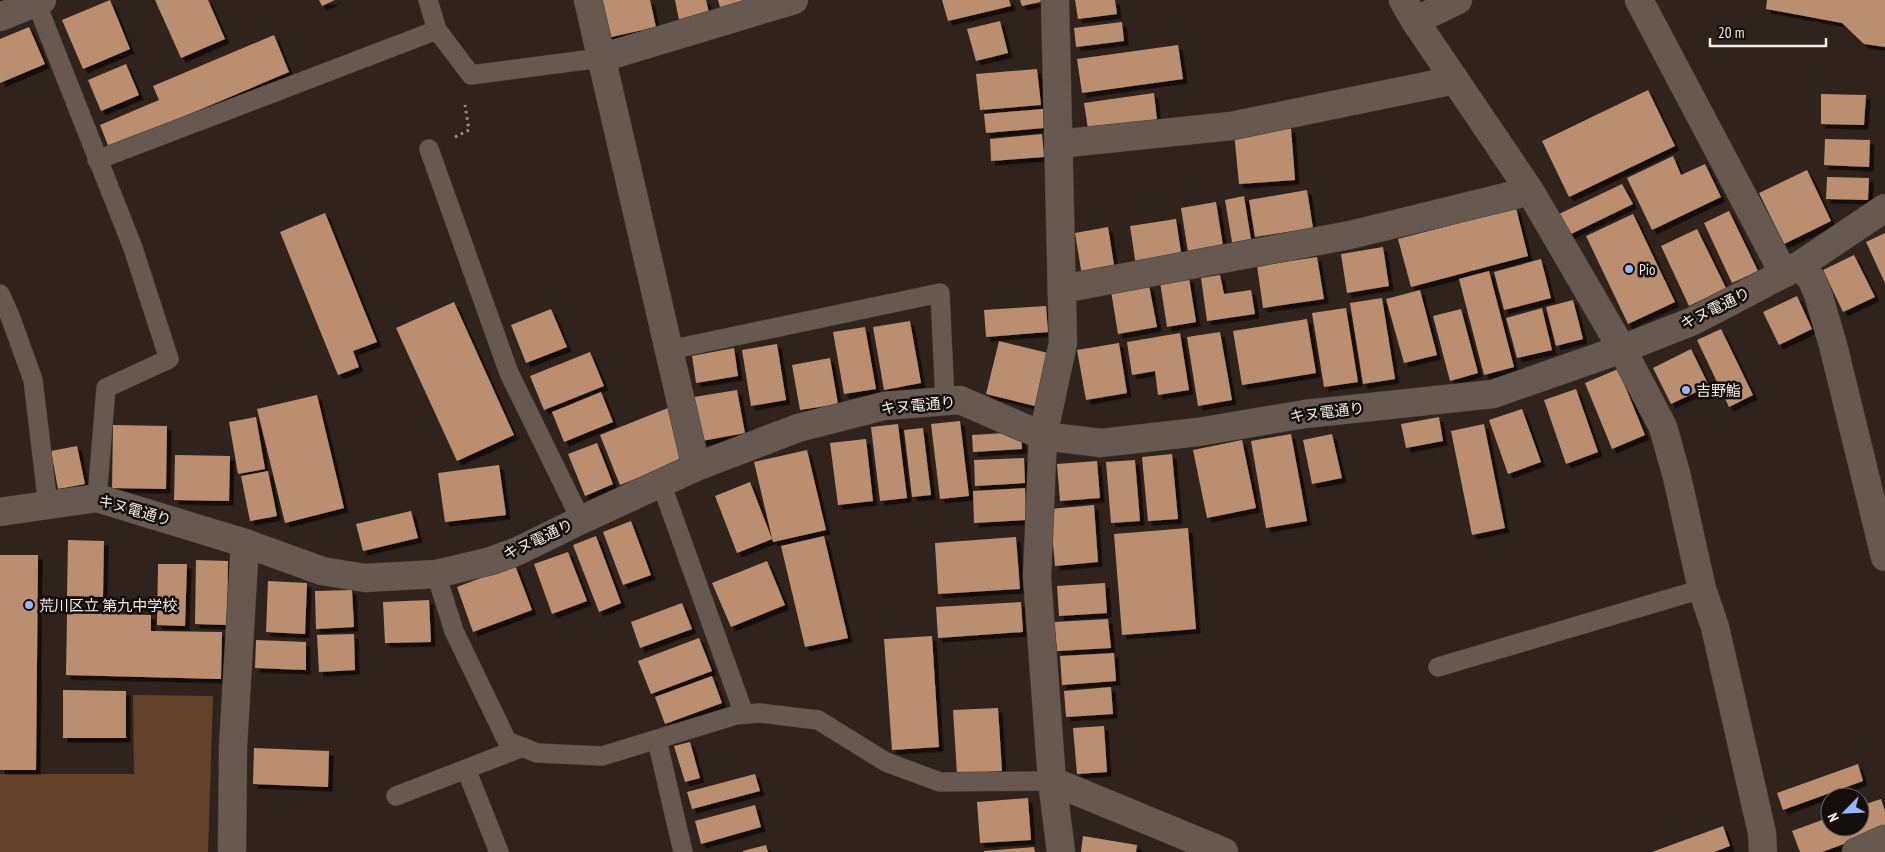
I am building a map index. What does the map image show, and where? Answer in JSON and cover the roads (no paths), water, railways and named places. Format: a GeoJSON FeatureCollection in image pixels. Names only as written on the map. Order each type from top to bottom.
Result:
{"type":"FeatureCollection","features":[{"type":"Feature","properties":{"kind":"street"},"geometry":{"type":"LineString","coordinates":[[588,0],[696,467]]}},
{"type":"Feature","properties":{"kind":"street"},"geometry":{"type":"LineString","coordinates":[[600,58],[794,0]]}},
{"type":"Feature","properties":{"kind":"street"},"geometry":{"type":"LineString","coordinates":[[1055,0],[1063,342],[1043,436],[1036,577],[1052,781],[1061,852]]}},
{"type":"Feature","properties":{"kind":"street"},"geometry":{"type":"LineString","coordinates":[[1458,0],[1409,10],[1530,191],[1622,349],[1663,427],[1677,477],[1702,588],[1715,627],[1762,833],[1763,852]]}},
{"type":"Feature","properties":{"kind":"street"},"geometry":{"type":"LineString","coordinates":[[1639,0],[1792,270],[1812,280],[1821,305],[1885,557]]}},
{"type":"Feature","properties":{"kind":"street"},"geometry":{"type":"LineString","coordinates":[[0,16],[39,1]]}},
{"type":"Feature","properties":{"kind":"street"},"geometry":{"type":"LineString","coordinates":[[1058,144],[1231,126],[1454,80]]}},
{"type":"Feature","properties":{"kind":"street"},"geometry":{"type":"LineString","coordinates":[[1062,289],[1350,235],[1530,191]]}},
{"type":"Feature","properties":{"kind":"street","name":"キヌ電通り"},"geometry":{"type":"LineString","coordinates":[[0,512],[97,498],[245,543],[322,570],[365,578],[436,574],[491,561],[518,552],[581,520],[696,467],[798,428],[884,406],[960,400],[1043,436],[1101,443],[1198,432],[1305,414],[1493,394],[1622,349],[1693,321],[1792,270],[1885,205]]}},
{"type":"Feature","properties":{"kind":"street"},"geometry":{"type":"LineString","coordinates":[[232,852],[233,747],[245,543]]}},
{"type":"Feature","properties":{"kind":"street"},"geometry":{"type":"LineString","coordinates":[[1052,781],[1224,852]]}},
{"type":"Feature","properties":{"kind":"street"},"geometry":{"type":"LineString","coordinates":[[1856,852],[1885,840]]}},
{"type":"Feature","properties":{"kind":"lane"},"geometry":{"type":"LineString","coordinates":[[428,0],[437,30],[471,75],[600,58]]}},
{"type":"Feature","properties":{"kind":"lane"},"geometry":{"type":"LineString","coordinates":[[39,1],[97,160],[133,248],[169,359],[106,388],[97,498]]}},
{"type":"Feature","properties":{"kind":"lane"},"geometry":{"type":"LineString","coordinates":[[97,160],[437,30]]}},
{"type":"Feature","properties":{"kind":"lane"},"geometry":{"type":"LineString","coordinates":[[430,148],[509,373],[581,520]]}},
{"type":"Feature","properties":{"kind":"lane"},"geometry":{"type":"LineString","coordinates":[[669,350],[940,293],[945,401]]}},
{"type":"Feature","properties":{"kind":"lane"},"geometry":{"type":"LineString","coordinates":[[0,294],[33,380],[48,505]]}},
{"type":"Feature","properties":{"kind":"lane"},"geometry":{"type":"LineString","coordinates":[[661,483],[744,714]]}},
{"type":"Feature","properties":{"kind":"lane"},"geometry":{"type":"LineString","coordinates":[[436,574],[454,631],[507,741],[538,753],[602,756],[736,714],[760,713],[818,720],[886,762],[940,782],[1052,781]]}},
{"type":"Feature","properties":{"kind":"lane"},"geometry":{"type":"LineString","coordinates":[[1438,667],[1702,588]]}},
{"type":"Feature","properties":{"kind":"lane"},"geometry":{"type":"LineString","coordinates":[[657,740],[684,852]]}},
{"type":"Feature","properties":{"kind":"lane"},"geometry":{"type":"LineString","coordinates":[[396,796],[523,747]]}},
{"type":"Feature","properties":{"kind":"lane"},"geometry":{"type":"LineString","coordinates":[[466,769],[499,852]]}},
{"type":"Feature","properties":{"kind":"place","name":"Pio"},"geometry":{"type":"Point","coordinates":[1629,269]}},
{"type":"Feature","properties":{"kind":"place","name":"吉野鮨"},"geometry":{"type":"Point","coordinates":[1686,390]}},
{"type":"Feature","properties":{"kind":"place","name":"荒川区立 第九中学校"},"geometry":{"type":"Point","coordinates":[29,605]}}]}
